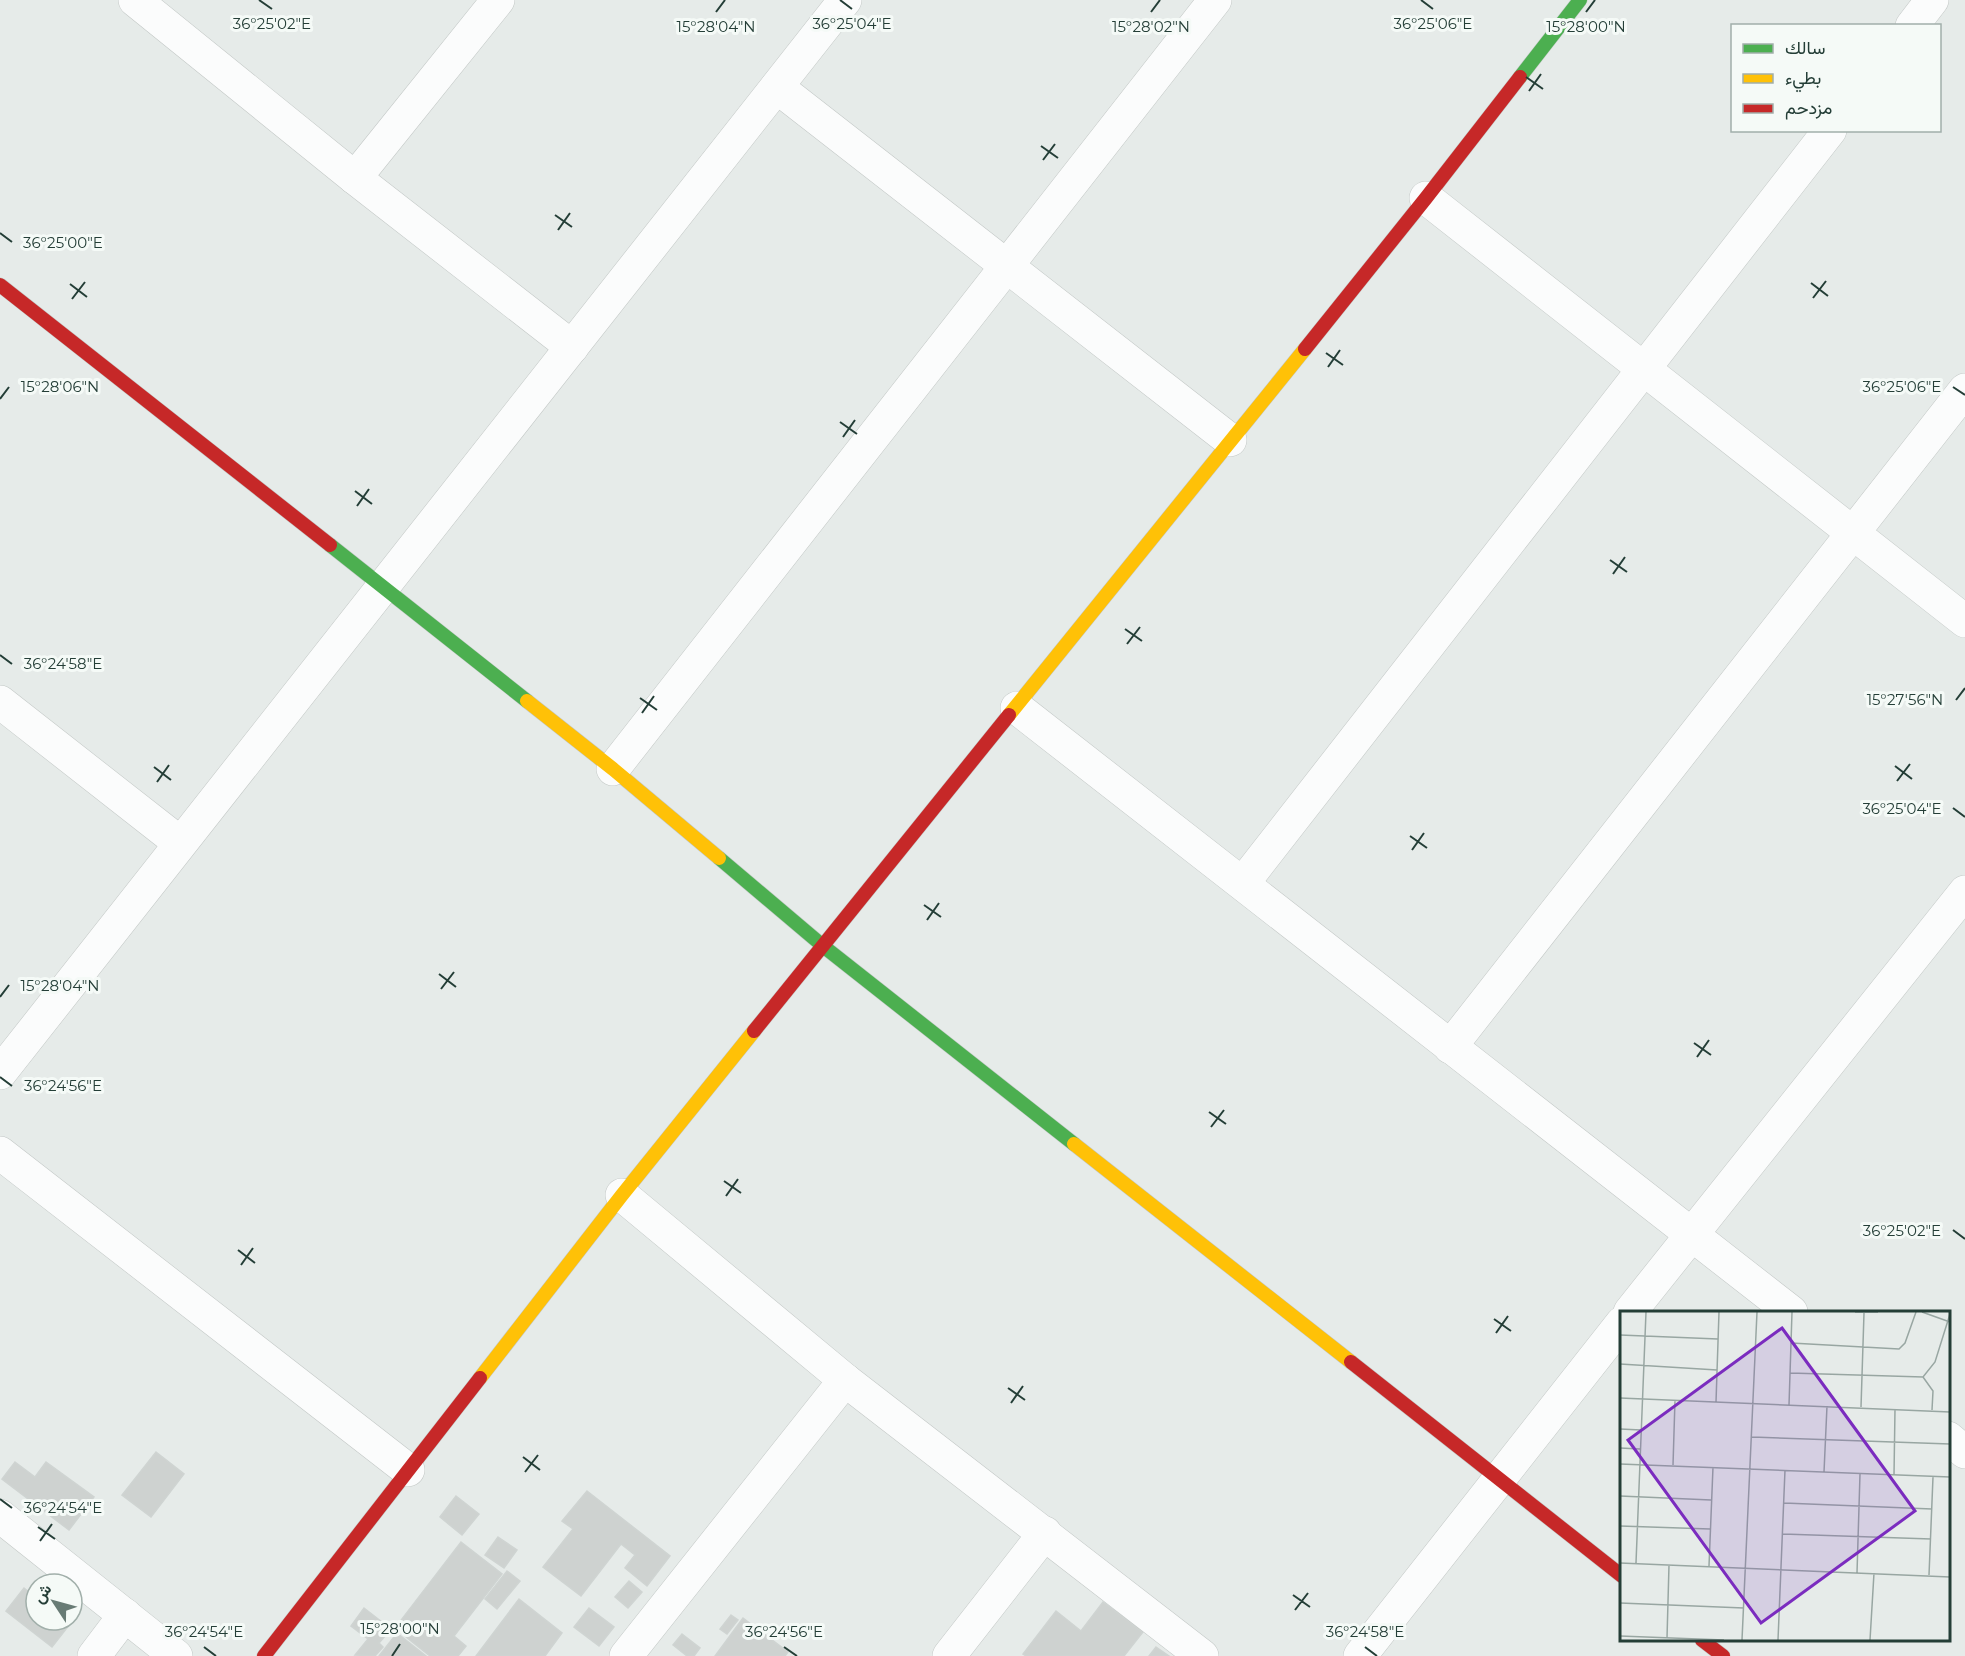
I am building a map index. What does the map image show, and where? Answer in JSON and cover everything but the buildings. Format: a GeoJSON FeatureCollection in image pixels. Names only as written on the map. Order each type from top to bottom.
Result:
{"type":"FeatureCollection","features":[{"type":"Feature","properties":{"kind":"street"},"geometry":{"type":"LineString","coordinates":[[355,178],[498,0]]}},
{"type":"Feature","properties":{"kind":"street"},"geometry":{"type":"LineString","coordinates":[[0,1073],[845,0]]}},
{"type":"Feature","properties":{"kind":"street"},"geometry":{"type":"LineString","coordinates":[[613,769],[1215,0]]}},
{"type":"Feature","properties":{"kind":"street"},"geometry":{"type":"LineString","coordinates":[[264,1656],[622,1195],[1426,198],[1580,0]]}},
{"type":"Feature","properties":{"kind":"street"},"geometry":{"type":"LineString","coordinates":[[1914,24],[1932,0]]}},
{"type":"Feature","properties":{"kind":"street"},"geometry":{"type":"LineString","coordinates":[[154,6],[355,178],[572,347]]}},
{"type":"Feature","properties":{"kind":"street"},"geometry":{"type":"LineString","coordinates":[[777,87],[1230,440]]}},
{"type":"Feature","properties":{"kind":"street"},"geometry":{"type":"LineString","coordinates":[[1243,883],[1828,132]]}},
{"type":"Feature","properties":{"kind":"street"},"geometry":{"type":"LineString","coordinates":[[1426,198],[1965,621]]}},
{"type":"Feature","properties":{"kind":"street"},"geometry":{"type":"LineString","coordinates":[[0,285],[613,769],[822,946],[1620,1574]]}},
{"type":"Feature","properties":{"kind":"street"},"geometry":{"type":"LineString","coordinates":[[1450,1047],[1965,390]]}},
{"type":"Feature","properties":{"kind":"street"},"geometry":{"type":"LineString","coordinates":[[0,702],[180,843]]}},
{"type":"Feature","properties":{"kind":"street"},"geometry":{"type":"LineString","coordinates":[[1017,708],[1790,1311]]}},
{"type":"Feature","properties":{"kind":"street"},"geometry":{"type":"LineString","coordinates":[[1631,1311],[1965,892]]}},
{"type":"Feature","properties":{"kind":"street"},"geometry":{"type":"LineString","coordinates":[[0,1153],[408,1470]]}},
{"type":"Feature","properties":{"kind":"street"},"geometry":{"type":"LineString","coordinates":[[622,1195],[845,1380],[1202,1656]]}},
{"type":"Feature","properties":{"kind":"street"},"geometry":{"type":"LineString","coordinates":[[1360,1656],[1620,1326]]}},
{"type":"Feature","properties":{"kind":"street"},"geometry":{"type":"LineString","coordinates":[[626,1656],[845,1380]]}},
{"type":"Feature","properties":{"kind":"street"},"geometry":{"type":"LineString","coordinates":[[1950,1440],[1965,1452]]}},
{"type":"Feature","properties":{"kind":"street"},"geometry":{"type":"LineString","coordinates":[[0,1516],[176,1656]]}},
{"type":"Feature","properties":{"kind":"street"},"geometry":{"type":"LineString","coordinates":[[949,1656],[1045,1533]]}},
{"type":"Feature","properties":{"kind":"street"},"geometry":{"type":"LineString","coordinates":[[94,1656],[125,1615]]}},
{"type":"Feature","properties":{"kind":"street"},"geometry":{"type":"LineString","coordinates":[[1703,1641],[1723,1656]]}},
{"type":"Feature","properties":{"kind":"traffic: fast"},"geometry":{"type":"LineString","coordinates":[[1520,77],[1580,0]]}},
{"type":"Feature","properties":{"kind":"traffic: fast"},"geometry":{"type":"LineString","coordinates":[[330,545],[527,701]]}},
{"type":"Feature","properties":{"kind":"traffic: fast"},"geometry":{"type":"LineString","coordinates":[[719,858],[823,946],[1074,1144]]}},
{"type":"Feature","properties":{"kind":"traffic: slow"},"geometry":{"type":"LineString","coordinates":[[1009,715],[1305,349]]}},
{"type":"Feature","properties":{"kind":"traffic: slow"},"geometry":{"type":"LineString","coordinates":[[527,701],[719,858]]}},
{"type":"Feature","properties":{"kind":"traffic: slow"},"geometry":{"type":"LineString","coordinates":[[480,1378],[622,1195],[754,1031]]}},
{"type":"Feature","properties":{"kind":"traffic: slow"},"geometry":{"type":"LineString","coordinates":[[1074,1144],[1351,1362]]}},
{"type":"Feature","properties":{"kind":"traffic: jam"},"geometry":{"type":"LineString","coordinates":[[1305,349],[1520,77]]}},
{"type":"Feature","properties":{"kind":"traffic: jam"},"geometry":{"type":"LineString","coordinates":[[0,285],[330,545]]}},
{"type":"Feature","properties":{"kind":"traffic: jam"},"geometry":{"type":"LineString","coordinates":[[754,1031],[1009,715]]}},
{"type":"Feature","properties":{"kind":"traffic: jam"},"geometry":{"type":"LineString","coordinates":[[1351,1362],[1620,1574]]}},
{"type":"Feature","properties":{"kind":"traffic: jam"},"geometry":{"type":"LineString","coordinates":[[264,1656],[480,1378]]}},
{"type":"Feature","properties":{"kind":"traffic: jam"},"geometry":{"type":"LineString","coordinates":[[1703,1641],[1723,1656]]}}]}
